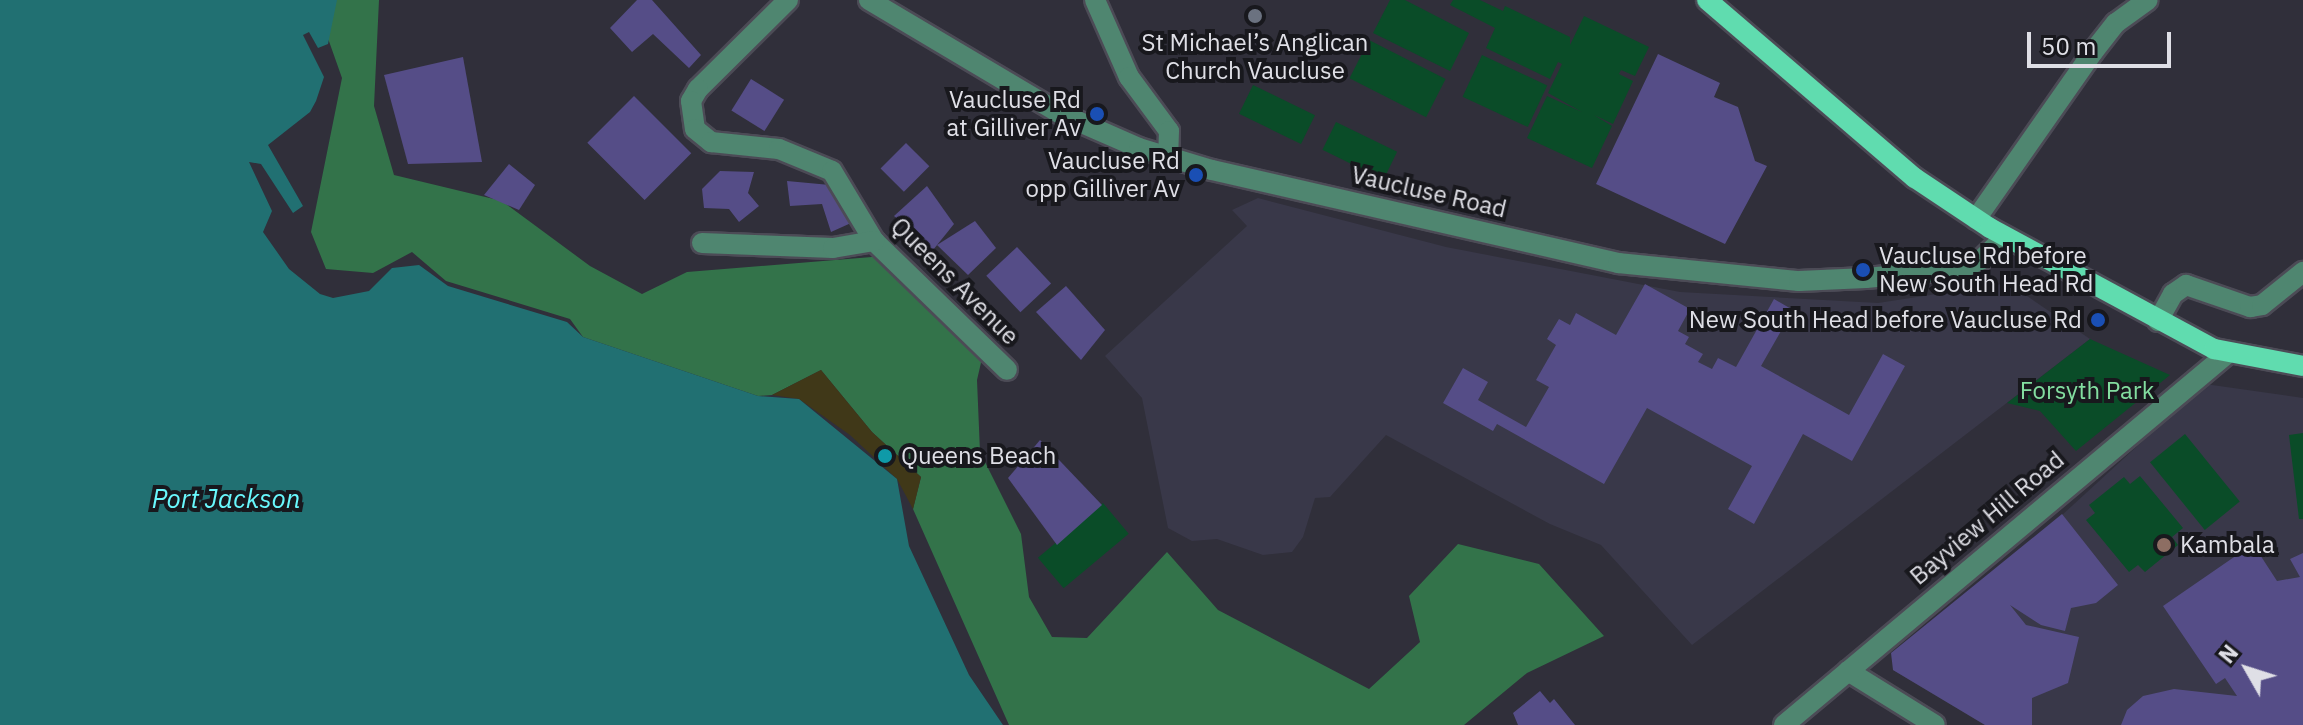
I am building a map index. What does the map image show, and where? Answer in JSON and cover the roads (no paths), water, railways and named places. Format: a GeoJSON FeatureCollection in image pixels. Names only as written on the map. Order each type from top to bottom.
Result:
{"type":"FeatureCollection","features":[{"type":"Feature","properties":{"kind":"main road"},"geometry":{"type":"LineString","coordinates":[[1707,0],[1915,178],[2005,237],[2158,321],[2227,354],[2303,366]]}},
{"type":"Feature","properties":{"kind":"street","name":"Queens Avenue"},"geometry":{"type":"LineString","coordinates":[[788,0],[698,89],[691,101],[690,120],[711,142],[779,149],[832,171],[874,241],[1007,370]]}},
{"type":"Feature","properties":{"kind":"street","name":"Vaucluse Road"},"geometry":{"type":"LineString","coordinates":[[869,0],[1059,113],[1168,157],[1618,263],[1683,272],[1799,281],[1942,272],[1974,265],[2005,237]]}},
{"type":"Feature","properties":{"kind":"street"},"geometry":{"type":"LineString","coordinates":[[1095,0],[1129,77],[1169,131],[1168,157]]}},
{"type":"Feature","properties":{"kind":"street"},"geometry":{"type":"LineString","coordinates":[[1976,219],[2093,52],[2116,23],[2148,0]]}},
{"type":"Feature","properties":{"kind":"street"},"geometry":{"type":"LineString","coordinates":[[702,243],[833,248],[874,241]]}},
{"type":"Feature","properties":{"kind":"street"},"geometry":{"type":"LineString","coordinates":[[2158,321],[2173,294],[2186,285],[2250,307],[2262,305],[2303,272]]}},
{"type":"Feature","properties":{"kind":"street","name":"Bayview Hill Road"},"geometry":{"type":"LineString","coordinates":[[1784,725],[2227,354]]}},
{"type":"Feature","properties":{"kind":"street"},"geometry":{"type":"LineString","coordinates":[[1848,671],[1935,725]]}},
{"type":"Feature","properties":{"kind":"water","name":"Port Jackson"},"geometry":{"type":"Polygon","coordinates":[[[0,0],[337,0],[328,44],[318,48],[309,32],[303,35],[324,77],[316,101],[310,112],[268,145],[303,206],[293,213],[261,164],[249,162],[272,211],[263,232],[289,269],[320,294],[333,298],[369,291],[392,268],[419,265],[448,286],[567,322],[583,337],[758,396],[799,399],[897,479],[909,546],[969,675],[1003,725],[0,725],[0,0]]]}},
{"type":"Feature","properties":{"kind":"place","name":"St Michael’s Anglican Church Vaucluse"},"geometry":{"type":"Point","coordinates":[1255,16]}},
{"type":"Feature","properties":{"kind":"place","name":"Vaucluse Rd at Gilliver Av"},"geometry":{"type":"Point","coordinates":[1097,114]}},
{"type":"Feature","properties":{"kind":"place","name":"Vaucluse Rd opp Gilliver Av"},"geometry":{"type":"Point","coordinates":[1196,175]}},
{"type":"Feature","properties":{"kind":"place","name":"Vaucluse Rd before New South Head Rd"},"geometry":{"type":"Point","coordinates":[1863,270]}},
{"type":"Feature","properties":{"kind":"place","name":"New South Head before Vaucluse Rd"},"geometry":{"type":"Point","coordinates":[2098,320]}},
{"type":"Feature","properties":{"kind":"place","name":"Queens Beach"},"geometry":{"type":"Point","coordinates":[885,456]}},
{"type":"Feature","properties":{"kind":"place","name":"Kambala"},"geometry":{"type":"Point","coordinates":[2164,545]}},
{"type":"Feature","properties":{"kind":"park label","name":"Forsyth Park"},"geometry":{"type":"Point","coordinates":[2087,391]}}]}
